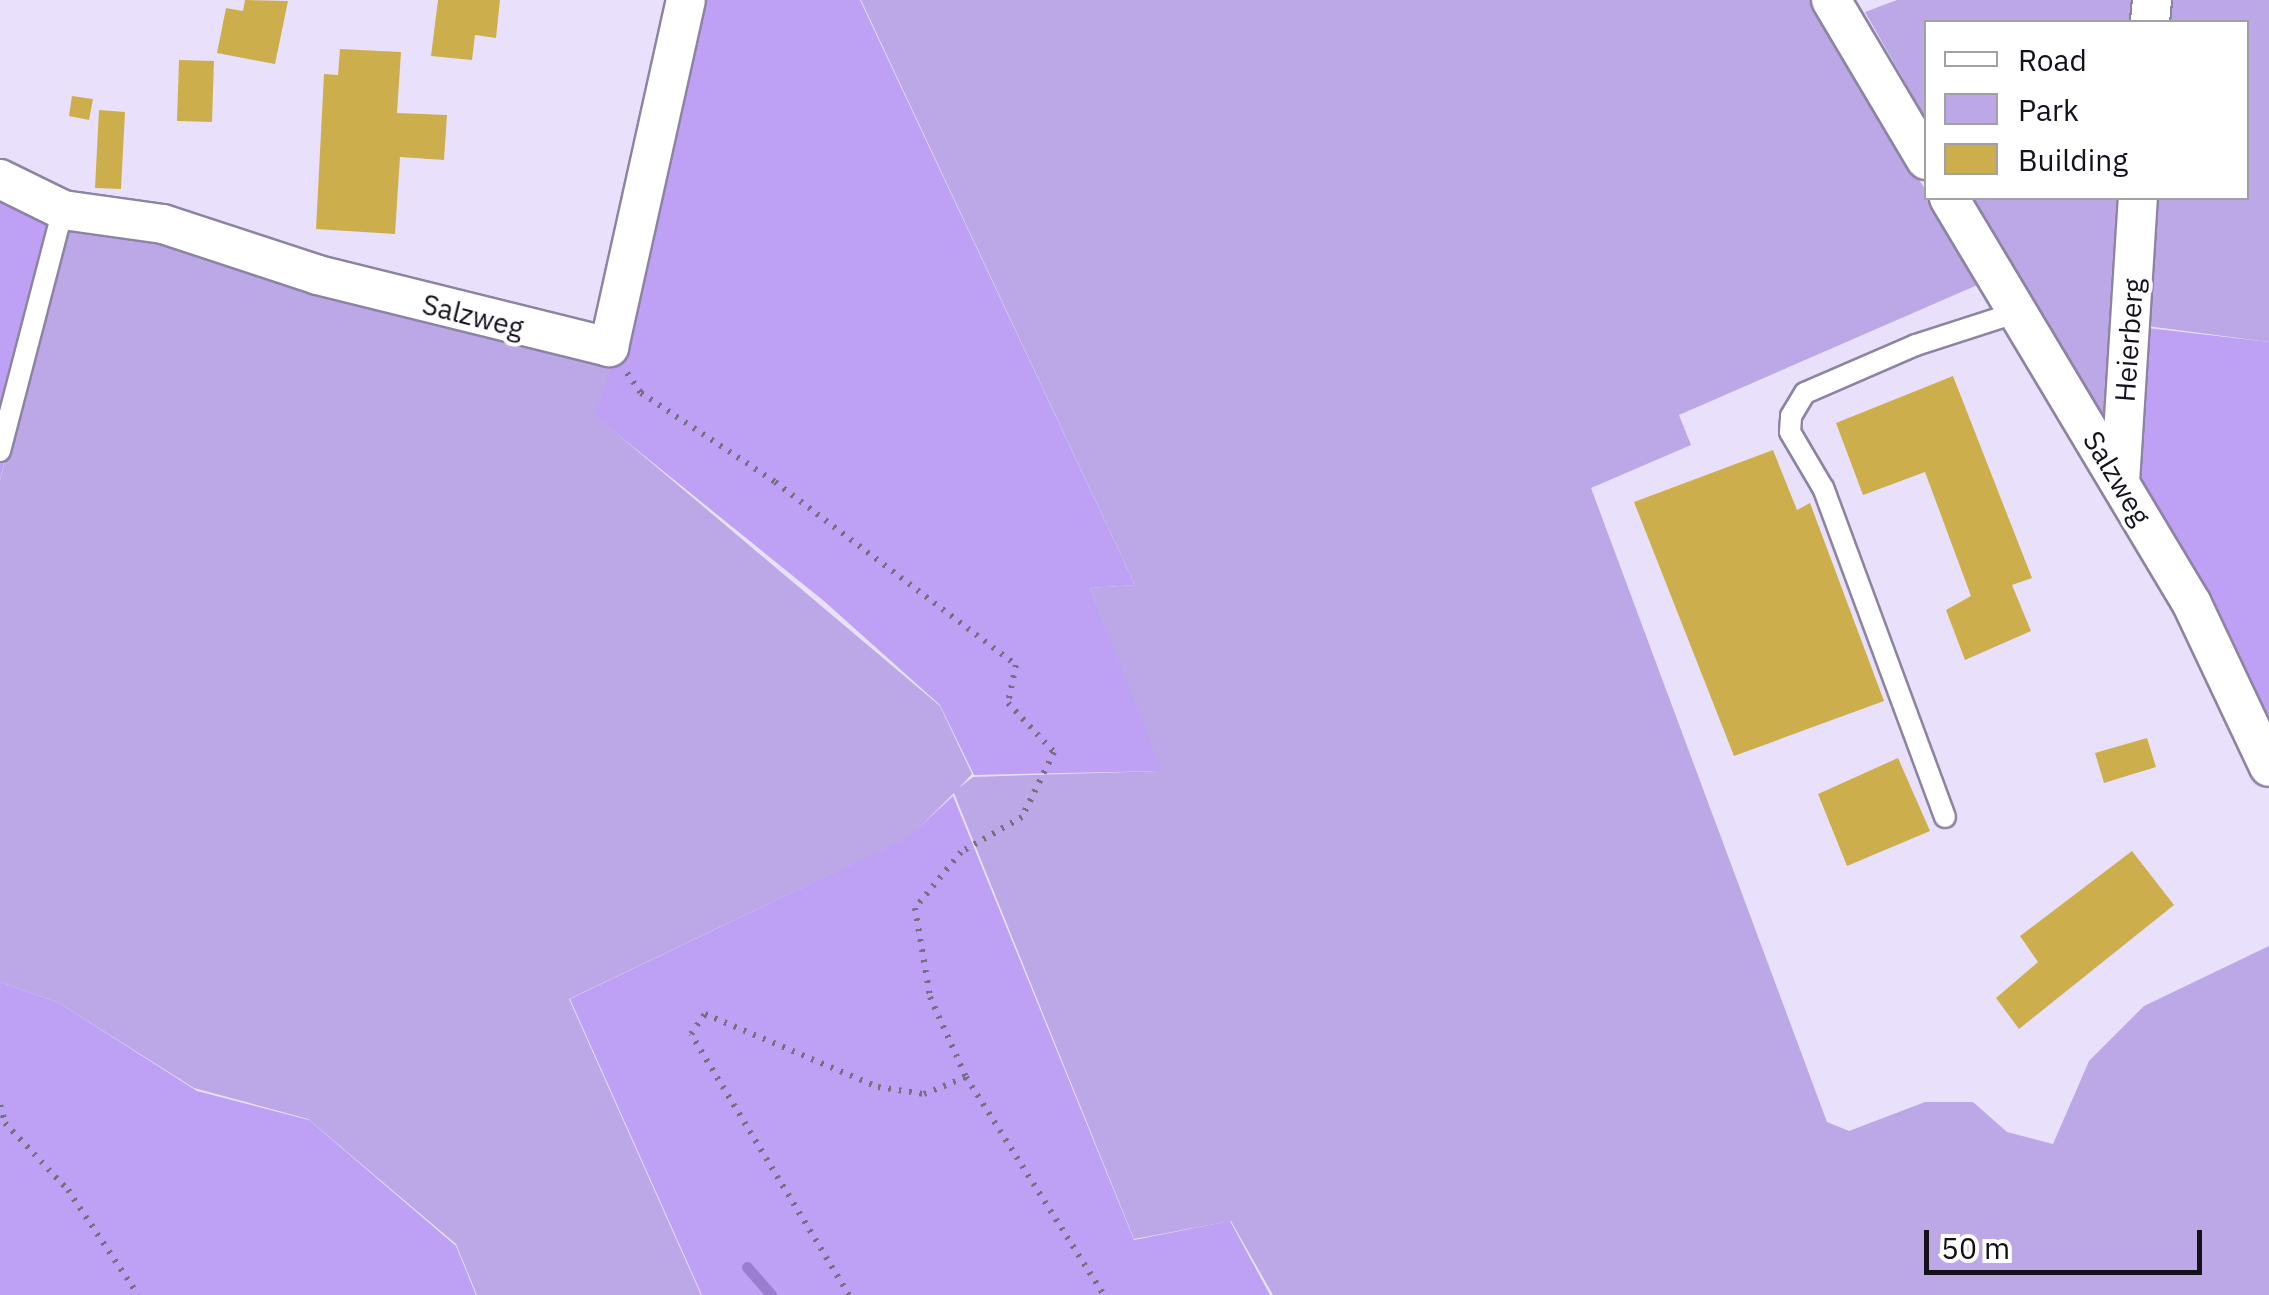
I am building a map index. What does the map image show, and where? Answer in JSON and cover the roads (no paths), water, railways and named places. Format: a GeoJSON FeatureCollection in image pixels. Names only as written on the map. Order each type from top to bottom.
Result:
{"type":"FeatureCollection","features":[{"type":"Feature","properties":{"kind":"street","name":"Salzweg"},"geometry":{"type":"LineString","coordinates":[[0,179],[63,210],[163,224],[318,275],[609,347],[686,0]]}},
{"type":"Feature","properties":{"kind":"street"},"geometry":{"type":"LineString","coordinates":[[1831,0],[1924,157]]}},
{"type":"Feature","properties":{"kind":"street","name":"Salzweg"},"geometry":{"type":"LineString","coordinates":[[1950,200],[2192,604],[2269,768]]}},
{"type":"Feature","properties":{"kind":"street","name":"Heierberg"},"geometry":{"type":"LineString","coordinates":[[2120,482],[2138,200]]}},
{"type":"Feature","properties":{"kind":"lane"},"geometry":{"type":"LineString","coordinates":[[0,451],[63,210]]}},
{"type":"Feature","properties":{"kind":"lane"},"geometry":{"type":"LineString","coordinates":[[1946,817],[1823,488],[1790,432],[1791,416],[1805,393],[1916,344],[2018,312]]}},
{"type":"Feature","properties":{"kind":"waterway"},"geometry":{"type":"LineString","coordinates":[[747,1267],[771,1295]]}}]}
